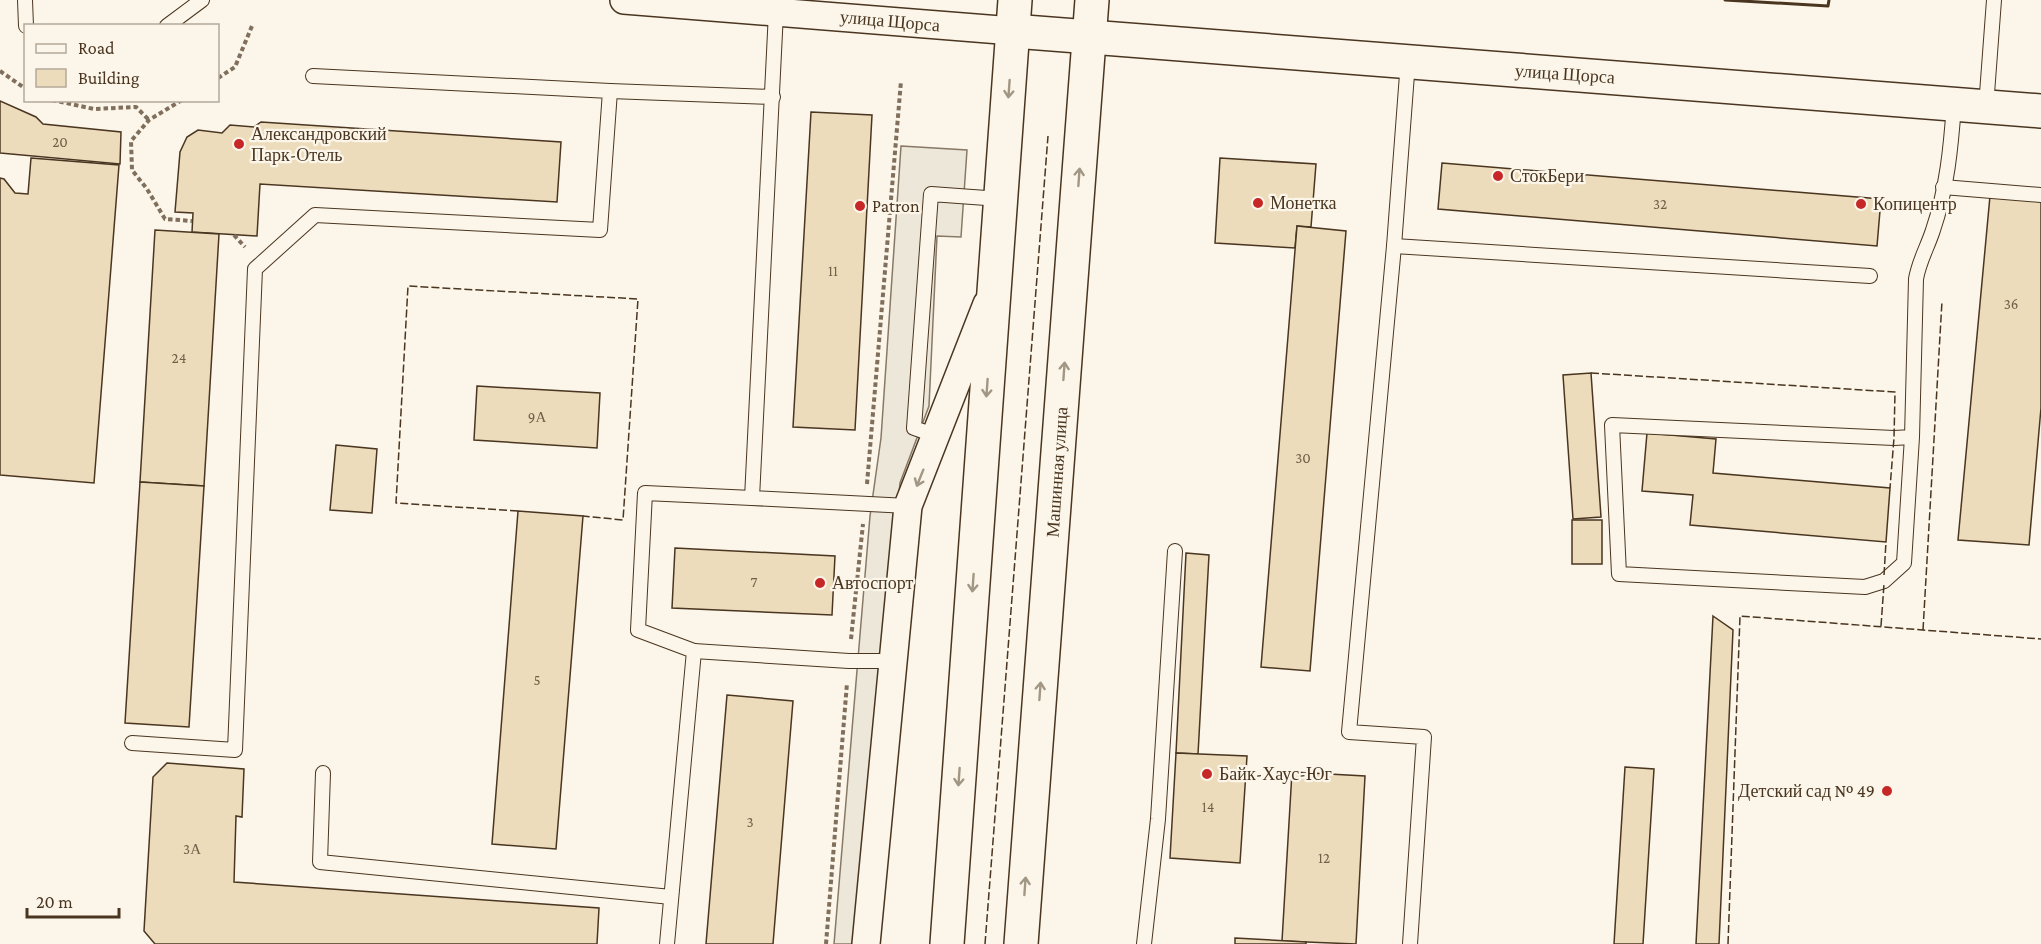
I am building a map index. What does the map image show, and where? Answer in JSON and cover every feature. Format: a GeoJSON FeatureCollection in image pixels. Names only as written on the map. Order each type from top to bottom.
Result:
{"type":"FeatureCollection","features":[{"type":"Feature","properties":{"kind":"main road","name":"Машинная улица"},"geometry":{"type":"LineString","coordinates":[[1021,944],[1092,0]]}},
{"type":"Feature","properties":{"kind":"main road","name":"улица Щорса"},"geometry":{"type":"LineString","coordinates":[[1014,15],[1090,36],[2041,111]]}},
{"type":"Feature","properties":{"kind":"main road"},"geometry":{"type":"LineString","coordinates":[[947,944],[1014,15]]}},
{"type":"Feature","properties":{"kind":"street","name":"улица Щорса"},"geometry":{"type":"LineString","coordinates":[[624,0],[776,12],[1014,15]]}},
{"type":"Feature","properties":{"kind":"street"},"geometry":{"type":"LineString","coordinates":[[866,944],[908,506],[994,286]]}},
{"type":"Feature","properties":{"kind":"lane"},"geometry":{"type":"LineString","coordinates":[[25,0],[26,24]]}},
{"type":"Feature","properties":{"kind":"lane"},"geometry":{"type":"LineString","coordinates":[[170,24],[202,0]]}},
{"type":"Feature","properties":{"kind":"lane"},"geometry":{"type":"LineString","coordinates":[[1986,107],[1994,0]]}},
{"type":"Feature","properties":{"kind":"lane"},"geometry":{"type":"LineString","coordinates":[[752,498],[776,12]]}},
{"type":"Feature","properties":{"kind":"lane"},"geometry":{"type":"LineString","coordinates":[[1408,61],[1394,246],[1349,732],[1424,737],[1410,944]]}},
{"type":"Feature","properties":{"kind":"lane"},"geometry":{"type":"LineString","coordinates":[[313,76],[773,97]]}},
{"type":"Feature","properties":{"kind":"lane"},"geometry":{"type":"LineString","coordinates":[[132,742],[235,750],[255,269],[315,215],[600,230],[610,91]]}},
{"type":"Feature","properties":{"kind":"lane"},"geometry":{"type":"LineString","coordinates":[[1912,437],[1612,425],[1619,574],[1865,587],[1884,581],[1904,563],[1912,437],[1918,268],[1934,229],[1950,160],[1954,104]]}},
{"type":"Feature","properties":{"kind":"lane"},"geometry":{"type":"LineString","coordinates":[[1943,187],[2041,195]]}},
{"type":"Feature","properties":{"kind":"lane"},"geometry":{"type":"LineString","coordinates":[[937,436],[914,428],[931,194],[1000,199]]}},
{"type":"Feature","properties":{"kind":"lane"},"geometry":{"type":"LineString","coordinates":[[1394,246],[1870,276]]}},
{"type":"Feature","properties":{"kind":"lane"},"geometry":{"type":"LineString","coordinates":[[893,661],[849,661],[694,651],[638,630],[645,493],[908,506]]}},
{"type":"Feature","properties":{"kind":"lane"},"geometry":{"type":"LineString","coordinates":[[1144,944],[1158,819],[1175,550]]}},
{"type":"Feature","properties":{"kind":"lane"},"geometry":{"type":"LineString","coordinates":[[667,944],[694,651]]}},
{"type":"Feature","properties":{"kind":"lane"},"geometry":{"type":"LineString","coordinates":[[323,773],[320,862],[671,897]]}},
{"type":"Feature","properties":{"kind":"path"},"geometry":{"type":"LineString","coordinates":[[219,77],[235,66],[252,26]]}},
{"type":"Feature","properties":{"kind":"path"},"geometry":{"type":"LineString","coordinates":[[0,71],[24,88]]}},
{"type":"Feature","properties":{"kind":"path"},"geometry":{"type":"LineString","coordinates":[[826,944],[901,81]]}},
{"type":"Feature","properties":{"kind":"path"},"geometry":{"type":"LineString","coordinates":[[61,102],[94,109],[136,107],[149,120]]}},
{"type":"Feature","properties":{"kind":"path"},"geometry":{"type":"LineString","coordinates":[[179,102],[149,120],[131,141],[132,170],[147,189],[165,219],[192,221]]}},
{"type":"Feature","properties":{"kind":"path"},"geometry":{"type":"LineString","coordinates":[[234,235],[245,247]]}},
{"type":"Feature","properties":{"kind":"shaded area"},"geometry":{"type":"Polygon","coordinates":[[[901,146],[967,150],[961,237],[937,236],[929,406],[900,483],[858,944],[834,944],[870,516],[881,438],[901,146]]]}},
{"type":"Feature","properties":{"kind":"building"},"geometry":{"type":"Polygon","coordinates":[[[0,101],[36,117],[43,124],[121,132],[120,164],[0,153],[0,101]]]}},
{"type":"Feature","properties":{"kind":"building"},"geometry":{"type":"Polygon","coordinates":[[[811,112],[872,115],[855,430],[793,427],[811,112]]]}},
{"type":"Feature","properties":{"kind":"building"},"geometry":{"type":"Polygon","coordinates":[[[261,122],[561,142],[557,202],[260,184],[257,236],[192,232],[193,213],[175,212],[180,152],[187,137],[198,130],[222,133],[230,125],[254,127],[261,122]]]}},
{"type":"Feature","properties":{"kind":"building"},"geometry":{"type":"Polygon","coordinates":[[[31,158],[119,165],[94,483],[0,475],[0,178],[4,179],[15,193],[28,194],[31,158]]]}},
{"type":"Feature","properties":{"kind":"building"},"geometry":{"type":"Polygon","coordinates":[[[1220,158],[1316,164],[1311,227],[1297,226],[1295,248],[1215,243],[1220,158]]]}},
{"type":"Feature","properties":{"kind":"building"},"geometry":{"type":"Polygon","coordinates":[[[1442,163],[1881,199],[1877,246],[1438,209],[1442,163]]]}},
{"type":"Feature","properties":{"kind":"building"},"geometry":{"type":"Polygon","coordinates":[[[1990,196],[2041,200],[2041,408],[2029,545],[1958,540],[1990,196]]]}},
{"type":"Feature","properties":{"kind":"building"},"geometry":{"type":"Polygon","coordinates":[[[1297,226],[1346,231],[1310,671],[1261,667],[1297,226]]]}},
{"type":"Feature","properties":{"kind":"building"},"geometry":{"type":"Polygon","coordinates":[[[155,230],[219,234],[204,486],[140,482],[155,230]]]}},
{"type":"Feature","properties":{"kind":"building"},"geometry":{"type":"Polygon","coordinates":[[[1591,373],[1601,517],[1573,519],[1563,375],[1591,373]]]}},
{"type":"Feature","properties":{"kind":"building"},"geometry":{"type":"Polygon","coordinates":[[[477,386],[600,393],[597,448],[474,440],[477,386]]]}},
{"type":"Feature","properties":{"kind":"building"},"geometry":{"type":"Polygon","coordinates":[[[1647,433],[1716,439],[1713,473],[1890,488],[1886,542],[1690,525],[1693,495],[1642,491],[1647,433]]]}},
{"type":"Feature","properties":{"kind":"building"},"geometry":{"type":"Polygon","coordinates":[[[336,445],[377,449],[372,513],[330,510],[336,445]]]}},
{"type":"Feature","properties":{"kind":"building"},"geometry":{"type":"Polygon","coordinates":[[[140,482],[204,486],[189,727],[125,723],[140,482]]]}},
{"type":"Feature","properties":{"kind":"building"},"geometry":{"type":"Polygon","coordinates":[[[518,511],[583,516],[556,849],[492,844],[518,511]]]}},
{"type":"Feature","properties":{"kind":"building"},"geometry":{"type":"Polygon","coordinates":[[[1572,520],[1602,520],[1602,564],[1572,564],[1572,520]]]}},
{"type":"Feature","properties":{"kind":"building"},"geometry":{"type":"Polygon","coordinates":[[[675,548],[835,556],[832,615],[672,608],[675,548]]]}},
{"type":"Feature","properties":{"kind":"building"},"geometry":{"type":"Polygon","coordinates":[[[1186,553],[1209,555],[1198,754],[1176,753],[1186,553]]]}},
{"type":"Feature","properties":{"kind":"building"},"geometry":{"type":"Polygon","coordinates":[[[1713,616],[1733,630],[1719,944],[1696,944],[1713,616]]]}},
{"type":"Feature","properties":{"kind":"building"},"geometry":{"type":"Polygon","coordinates":[[[727,695],[793,701],[773,944],[706,944],[727,695]]]}},
{"type":"Feature","properties":{"kind":"building"},"geometry":{"type":"Polygon","coordinates":[[[1176,753],[1247,756],[1240,863],[1170,858],[1176,753]]]}},
{"type":"Feature","properties":{"kind":"building"},"geometry":{"type":"Polygon","coordinates":[[[167,763],[244,769],[242,817],[236,816],[234,882],[599,908],[597,944],[155,944],[144,931],[153,777],[167,763]]]}},
{"type":"Feature","properties":{"kind":"building"},"geometry":{"type":"Polygon","coordinates":[[[1625,767],[1654,769],[1643,944],[1614,944],[1625,767]]]}},
{"type":"Feature","properties":{"kind":"building"},"geometry":{"type":"Polygon","coordinates":[[[1292,772],[1365,776],[1356,944],[1282,941],[1292,772]]]}},
{"type":"Feature","properties":{"kind":"building"},"geometry":{"type":"Polygon","coordinates":[[[1235,938],[1306,942],[1306,944],[1235,944],[1235,938]]]}},
{"type":"Feature","properties":{"kind":"fence"},"geometry":{"type":"LineString","coordinates":[[985,944],[1048,136]]}},
{"type":"Feature","properties":{"kind":"fence"},"geometry":{"type":"LineString","coordinates":[[518,511],[396,503],[408,286],[638,299],[623,520],[583,516]]}},
{"type":"Feature","properties":{"kind":"fence"},"geometry":{"type":"LineString","coordinates":[[1923,630],[1942,301]]}},
{"type":"Feature","properties":{"kind":"fence"},"geometry":{"type":"LineString","coordinates":[[1591,373],[1895,392],[1890,488]]}},
{"type":"Feature","properties":{"kind":"fence"},"geometry":{"type":"LineString","coordinates":[[1884,575],[1886,542]]}},
{"type":"Feature","properties":{"kind":"fence"},"geometry":{"type":"LineString","coordinates":[[1881,626],[1884,584]]}},
{"type":"Feature","properties":{"kind":"fence"},"geometry":{"type":"LineString","coordinates":[[1728,944],[1740,616],[2041,639]]}},
{"type":"Feature","properties":{"kind":"wall"},"geometry":{"type":"LineString","coordinates":[[1725,0],[1828,6],[1829,0]]}},
{"type":"Feature","properties":{"kind":"place","name":"Александровский Парк-Отель"},"geometry":{"type":"Point","coordinates":[239,144]}},
{"type":"Feature","properties":{"kind":"place","name":"СтокБери"},"geometry":{"type":"Point","coordinates":[1498,176]}},
{"type":"Feature","properties":{"kind":"place","name":"Монетка"},"geometry":{"type":"Point","coordinates":[1258,203]}},
{"type":"Feature","properties":{"kind":"place","name":"Копицентр"},"geometry":{"type":"Point","coordinates":[1861,204]}},
{"type":"Feature","properties":{"kind":"place","name":"Patron"},"geometry":{"type":"Point","coordinates":[860,206]}},
{"type":"Feature","properties":{"kind":"place","name":"Автоспорт"},"geometry":{"type":"Point","coordinates":[820,583]}},
{"type":"Feature","properties":{"kind":"place","name":"Байк-Хаус-Юг"},"geometry":{"type":"Point","coordinates":[1207,774]}},
{"type":"Feature","properties":{"kind":"place","name":"Детский сад № 49"},"geometry":{"type":"Point","coordinates":[1887,791]}}]}
